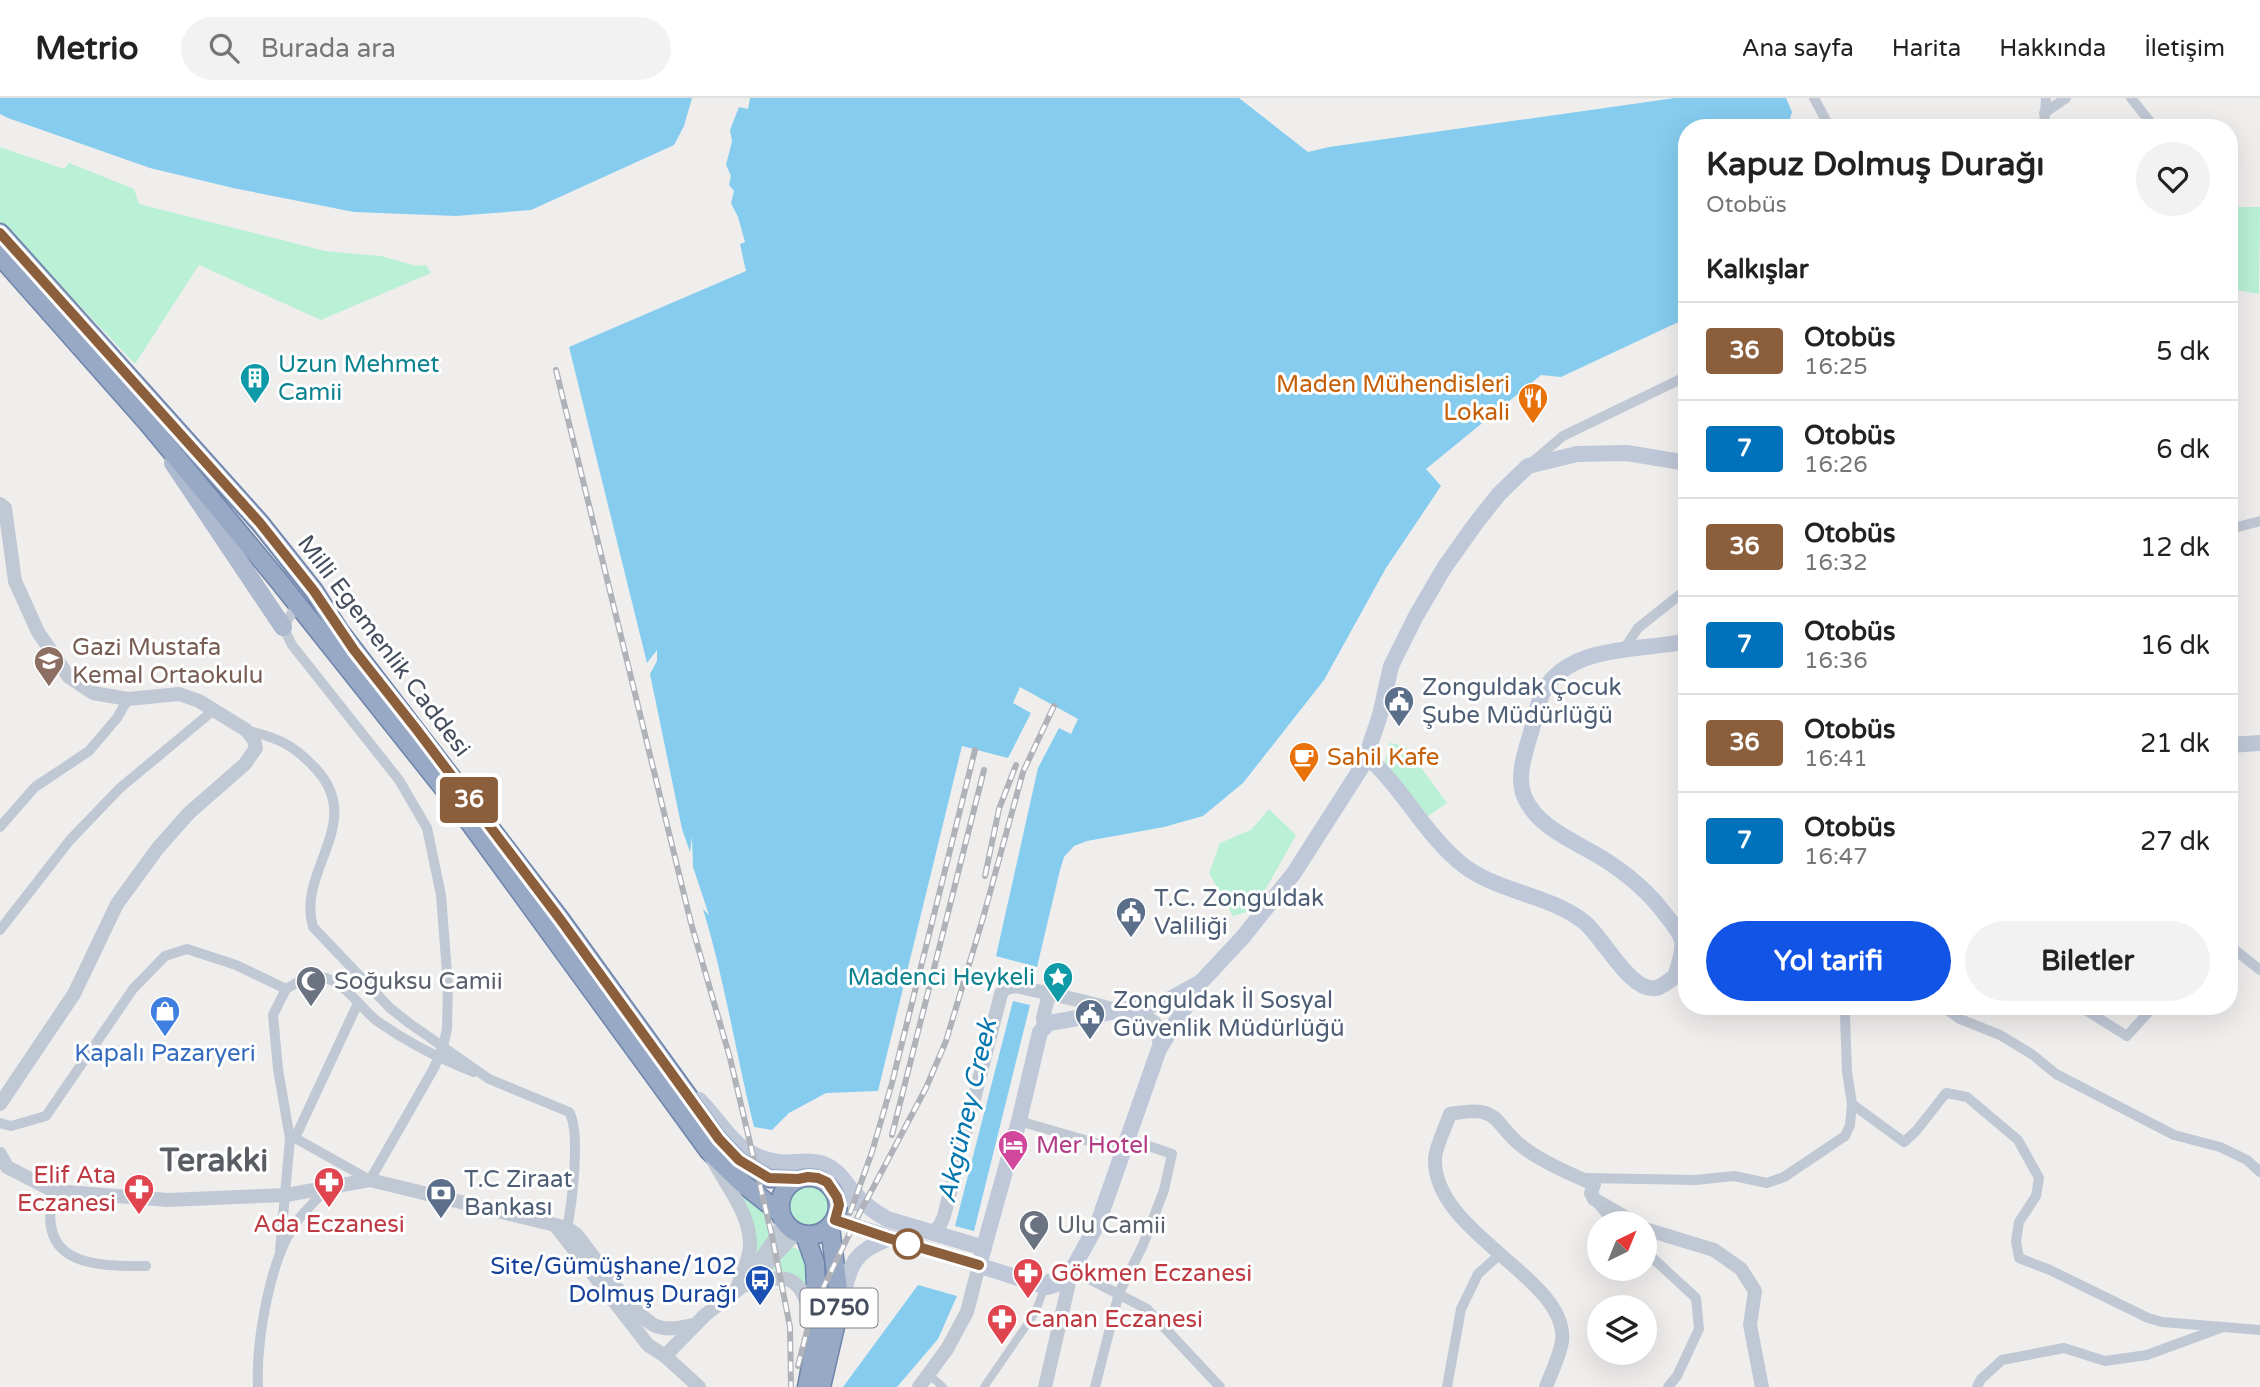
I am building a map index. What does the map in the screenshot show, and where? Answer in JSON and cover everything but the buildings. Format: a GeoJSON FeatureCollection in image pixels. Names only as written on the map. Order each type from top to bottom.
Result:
{"type":"FeatureCollection","features":[{"type":"Feature","properties":{"kind":"highway","name":"Milli Egemenlik Caddesi"},"geometry":{"type":"LineString","coordinates":[[0,233],[260,523],[300,573],[340,632],[539,890],[712,1130],[739,1160],[769,1178],[818,1178],[833,1190]]}},
{"type":"Feature","properties":{"kind":"highway","name":"Milli Egemenlik Caddesi"},"geometry":{"type":"LineString","coordinates":[[0,256],[147,422],[284,587],[457,805],[709,1151],[791,1226]]}},
{"type":"Feature","properties":{"kind":"highway"},"geometry":{"type":"LineString","coordinates":[[284,587],[300,573]]}},
{"type":"Feature","properties":{"kind":"highway"},"geometry":{"type":"LineString","coordinates":[[297,604],[314,591]]}},
{"type":"Feature","properties":{"kind":"highway"},"geometry":{"type":"LineString","coordinates":[[798,1179],[785,1189],[779,1205],[791,1226],[814,1236],[832,1224]]}},
{"type":"Feature","properties":{"kind":"highway","name":"D750"},"geometry":{"type":"LineString","coordinates":[[821,1387],[840,1305],[832,1224],[839,1205],[833,1190]]}},
{"type":"Feature","properties":{"kind":"highway","name":"D750"},"geometry":{"type":"LineString","coordinates":[[791,1226],[815,1263],[816,1340],[807,1387]]}},
{"type":"Feature","properties":{"kind":"main road"},"geometry":{"type":"LineString","coordinates":[[147,422],[282,625]]}},
{"type":"Feature","properties":{"kind":"main road"},"geometry":{"type":"LineString","coordinates":[[832,1224],[1057,1284],[1073,1270],[1098,1223],[1159,1049],[1201,982],[1243,937],[1294,873],[1369,760],[1391,666],[1444,568],[1476,523],[1499,494],[1528,466],[1577,454],[1626,453],[1678,462]]}},
{"type":"Feature","properties":{"kind":"main road"},"geometry":{"type":"LineString","coordinates":[[282,625],[275,601],[284,587]]}},
{"type":"Feature","properties":{"kind":"main road"},"geometry":{"type":"LineString","coordinates":[[1678,642],[1624,649],[1591,657],[1564,669],[1546,685],[1520,777],[1524,797],[1545,825],[1629,877],[1654,900],[1678,933]]}},
{"type":"Feature","properties":{"kind":"main road"},"geometry":{"type":"LineString","coordinates":[[2238,744],[2260,743]]}},
{"type":"Feature","properties":{"kind":"main road"},"geometry":{"type":"LineString","coordinates":[[1369,760],[1459,863],[1481,877],[1571,913],[1586,923],[1634,981],[1656,988],[1675,977],[1678,968]]}},
{"type":"Feature","properties":{"kind":"main road"},"geometry":{"type":"LineString","coordinates":[[979,1265],[1019,1121],[1040,1031],[1049,1023],[1163,1003],[1201,982]]}},
{"type":"Feature","properties":{"kind":"main road"},"geometry":{"type":"LineString","coordinates":[[682,1085],[702,1102],[746,1152],[761,1159],[782,1163],[800,1161],[827,1166],[838,1172],[872,1210],[887,1219]]}},
{"type":"Feature","properties":{"kind":"main road"},"geometry":{"type":"LineString","coordinates":[[833,1190],[887,1219],[984,1248]]}},
{"type":"Feature","properties":{"kind":"main road"},"geometry":{"type":"LineString","coordinates":[[840,1305],[850,1268],[857,1256],[869,1245],[888,1238]]}},
{"type":"Feature","properties":{"kind":"street"},"geometry":{"type":"LineString","coordinates":[[1814,98],[1825,119]]}},
{"type":"Feature","properties":{"kind":"street"},"geometry":{"type":"LineString","coordinates":[[2044,119],[2046,98]]}},
{"type":"Feature","properties":{"kind":"street"},"geometry":{"type":"LineString","coordinates":[[2044,113],[2066,98]]}},
{"type":"Feature","properties":{"kind":"street"},"geometry":{"type":"LineString","coordinates":[[2131,98],[2148,119]]}},
{"type":"Feature","properties":{"kind":"street"},"geometry":{"type":"LineString","coordinates":[[1528,466],[1563,436],[1678,380]]}},
{"type":"Feature","properties":{"kind":"street"},"geometry":{"type":"LineString","coordinates":[[0,504],[5,509],[15,581],[25,607],[47,646],[69,677],[93,693],[128,699],[179,694],[198,701],[246,730],[254,740],[256,748],[252,757],[189,813],[117,904],[75,994],[0,1104]]}},
{"type":"Feature","properties":{"kind":"street"},"geometry":{"type":"LineString","coordinates":[[2238,527],[2260,521]]}},
{"type":"Feature","properties":{"kind":"street"},"geometry":{"type":"LineString","coordinates":[[1624,649],[1638,628],[1678,596]]}},
{"type":"Feature","properties":{"kind":"street"},"geometry":{"type":"LineString","coordinates":[[297,604],[282,625],[292,645],[399,780],[427,828],[444,921],[448,997],[447,1029],[443,1046],[370,1180]]}},
{"type":"Feature","properties":{"kind":"street"},"geometry":{"type":"LineString","coordinates":[[0,827],[35,787],[89,751],[117,718],[128,699]]}},
{"type":"Feature","properties":{"kind":"street"},"geometry":{"type":"LineString","coordinates":[[0,930],[70,840],[120,788],[215,709]]}},
{"type":"Feature","properties":{"kind":"street"},"geometry":{"type":"LineString","coordinates":[[246,730],[280,739],[295,750],[328,783],[335,802],[330,834],[310,900],[313,927],[390,1008],[489,1079]]}},
{"type":"Feature","properties":{"kind":"street"},"geometry":{"type":"LineString","coordinates":[[0,1123],[11,1126],[46,1116],[133,989],[165,956],[187,949],[236,965],[286,989]]}},
{"type":"Feature","properties":{"kind":"street"},"geometry":{"type":"LineString","coordinates":[[2238,952],[2260,970]]}},
{"type":"Feature","properties":{"kind":"street"},"geometry":{"type":"LineString","coordinates":[[561,1227],[570,1210],[574,1121],[564,1109],[516,1092],[438,1058],[375,1019],[343,989],[324,977],[311,976],[286,989],[273,1016],[278,1069],[293,1138],[370,1180],[561,1227],[576,1234],[665,1356]]}},
{"type":"Feature","properties":{"kind":"street"},"geometry":{"type":"LineString","coordinates":[[933,1233],[944,1216],[1001,994],[1005,988],[1016,986],[1154,1021],[1159,1029],[1159,1049]]}},
{"type":"Feature","properties":{"kind":"street"},"geometry":{"type":"LineString","coordinates":[[1044,993],[1044,1028]]}},
{"type":"Feature","properties":{"kind":"street"},"geometry":{"type":"LineString","coordinates":[[258,1387],[257,1368],[269,1289],[280,1250],[293,1138],[358,1003]]}},
{"type":"Feature","properties":{"kind":"street"},"geometry":{"type":"LineString","coordinates":[[1579,1178],[1696,1180],[1734,1176],[1767,1183],[1784,1177],[1845,1136],[1850,1125],[1852,1104],[1847,1072],[1845,1015]]}},
{"type":"Feature","properties":{"kind":"street"},"geometry":{"type":"LineString","coordinates":[[1954,1015],[2000,1034],[2056,1074],[2174,1135],[2220,1147],[2247,1160],[2260,1172]]}},
{"type":"Feature","properties":{"kind":"street"},"geometry":{"type":"LineString","coordinates":[[2093,1015],[2127,1036],[2146,1015]]}},
{"type":"Feature","properties":{"kind":"street"},"geometry":{"type":"LineString","coordinates":[[1852,1104],[1903,1142],[1946,1093],[1967,1097],[2018,1140],[2039,1178],[2036,1196],[2019,1223],[2016,1241],[2020,1258],[2148,1318],[2162,1322],[2228,1325],[2260,1330]]}},
{"type":"Feature","properties":{"kind":"street"},"geometry":{"type":"LineString","coordinates":[[1546,1387],[1562,1340],[1557,1314],[1533,1281],[1499,1255],[1440,1191],[1434,1155],[1450,1114],[1469,1110],[1493,1114],[1524,1148],[1594,1184],[1591,1193],[1604,1211]]}},
{"type":"Feature","properties":{"kind":"street"},"geometry":{"type":"LineString","coordinates":[[1019,1121],[1172,1154],[1164,1190],[1143,1245],[1119,1293],[1095,1387]]}},
{"type":"Feature","properties":{"kind":"street"},"geometry":{"type":"LineString","coordinates":[[709,1151],[718,1172],[743,1213],[748,1229],[750,1245],[737,1288]]}},
{"type":"Feature","properties":{"kind":"street"},"geometry":{"type":"LineString","coordinates":[[2,1163],[54,1191],[169,1200],[286,1195],[370,1180]]}},
{"type":"Feature","properties":{"kind":"street"},"geometry":{"type":"LineString","coordinates":[[280,1250],[298,1220],[328,1188]]}},
{"type":"Feature","properties":{"kind":"street"},"geometry":{"type":"LineString","coordinates":[[54,1191],[49,1226],[55,1242],[81,1261],[146,1266]]}},
{"type":"Feature","properties":{"kind":"street"},"geometry":{"type":"LineString","coordinates":[[1594,1199],[1614,1211]]}},
{"type":"Feature","properties":{"kind":"street"},"geometry":{"type":"LineString","coordinates":[[665,1356],[737,1288],[791,1226]]}},
{"type":"Feature","properties":{"kind":"street"},"geometry":{"type":"LineString","coordinates":[[561,1227],[648,1345],[665,1356],[699,1387]]}},
{"type":"Feature","properties":{"kind":"street"},"geometry":{"type":"LineString","coordinates":[[1657,1233],[1714,1250],[1741,1269],[1755,1291],[1750,1325],[1762,1387]]}},
{"type":"Feature","properties":{"kind":"street"},"geometry":{"type":"LineString","coordinates":[[1447,1387],[1461,1309],[1478,1274],[1499,1255]]}},
{"type":"Feature","properties":{"kind":"street"},"geometry":{"type":"LineString","coordinates":[[1657,1262],[1696,1298],[1699,1329],[1677,1376],[1668,1387]]}},
{"type":"Feature","properties":{"kind":"street"},"geometry":{"type":"LineString","coordinates":[[919,1387],[947,1349],[967,1312],[979,1265]]}},
{"type":"Feature","properties":{"kind":"street"},"geometry":{"type":"LineString","coordinates":[[1045,1387],[1073,1270],[1147,1309],[1220,1387]]}},
{"type":"Feature","properties":{"kind":"street"},"geometry":{"type":"LineString","coordinates":[[737,1288],[774,1276],[791,1280],[807,1299],[816,1340]]}},
{"type":"Feature","properties":{"kind":"street"},"geometry":{"type":"LineString","coordinates":[[984,1387],[1035,1313],[1047,1282]]}},
{"type":"Feature","properties":{"kind":"street"},"geometry":{"type":"LineString","coordinates":[[632,1308],[654,1325],[661,1327],[671,1329],[695,1325]]}},
{"type":"Feature","properties":{"kind":"street"},"geometry":{"type":"LineString","coordinates":[[1977,1387],[1981,1379],[2002,1360],[2064,1348],[2105,1361],[2147,1355],[2228,1325]]}},
{"type":"Feature","properties":{"kind":"street"},"geometry":{"type":"LineString","coordinates":[[928,1374],[943,1387]]}},
{"type":"Feature","properties":{"kind":"green space"},"geometry":{"type":"Polygon","coordinates":[[[0,147],[64,169],[69,163],[134,189],[139,204],[325,251],[381,256],[416,266],[426,265],[431,273],[321,320],[199,265],[135,364],[0,222],[0,147]]]}},
{"type":"Feature","properties":{"kind":"green space"},"geometry":{"type":"Polygon","coordinates":[[[2238,207],[2260,207],[2259,294],[2238,290],[2238,207]]]}},
{"type":"Feature","properties":{"kind":"green space"},"geometry":{"type":"Polygon","coordinates":[[[1389,743],[1405,746],[1447,803],[1428,816],[1385,762],[1389,743]]]}},
{"type":"Feature","properties":{"kind":"green space"},"geometry":{"type":"Polygon","coordinates":[[[1269,809],[1296,835],[1254,910],[1233,916],[1209,873],[1220,843],[1251,830],[1269,809]]]}},
{"type":"Feature","properties":{"kind":"green space"},"geometry":{"type":"Polygon","coordinates":[[[809,1181],[827,1188],[834,1206],[827,1224],[809,1231],[791,1224],[784,1206],[791,1188],[809,1181]]]}},
{"type":"Feature","properties":{"kind":"green space"},"geometry":{"type":"Polygon","coordinates":[[[729,1182],[764,1210],[770,1240],[754,1260],[729,1182]]]}},
{"type":"Feature","properties":{"kind":"green space"},"geometry":{"type":"Polygon","coordinates":[[[794,1247],[805,1254],[809,1288],[794,1275],[769,1269],[787,1250],[794,1247]]]}},
{"type":"Feature","properties":{"kind":"water"},"geometry":{"type":"Polygon","coordinates":[[[0,98],[692,98],[684,126],[674,145],[531,210],[456,216],[354,212],[150,168],[8,118],[0,114],[0,98]]]}},
{"type":"Feature","properties":{"kind":"water"},"geometry":{"type":"Polygon","coordinates":[[[750,98],[1239,98],[1308,152],[1675,98],[1786,98],[1792,112],[1790,119],[1678,119],[1678,322],[1561,377],[1541,375],[1426,469],[1441,486],[1386,568],[1324,680],[1243,783],[1203,816],[1074,846],[1064,857],[1060,870],[1037,967],[996,956],[1038,768],[1059,728],[1071,734],[1078,719],[1020,687],[1013,703],[1031,713],[1008,758],[962,746],[878,1091],[826,1093],[789,1113],[772,1130],[754,1127],[718,963],[703,909],[709,915],[693,867],[692,837],[690,852],[682,829],[650,674],[657,661],[657,650],[647,663],[569,347],[746,271],[740,244],[745,242],[731,203],[734,191],[729,185],[731,176],[726,165],[732,141],[730,130],[739,107],[748,109],[750,98]]]}},
{"type":"Feature","properties":{"kind":"water"},"geometry":{"type":"Polygon","coordinates":[[[1013,1001],[1030,1005],[974,1231],[955,1226],[1013,1001]]]}},
{"type":"Feature","properties":{"kind":"water"},"geometry":{"type":"Polygon","coordinates":[[[918,1285],[957,1296],[938,1339],[897,1387],[843,1387],[918,1285]]]}},
{"type":"Feature","properties":{"kind":"railway"},"geometry":{"type":"LineString","coordinates":[[556,370],[691,923],[730,1058],[772,1236],[790,1327],[791,1387]]}},
{"type":"Feature","properties":{"kind":"railway"},"geometry":{"type":"LineString","coordinates":[[798,1366],[809,1323],[824,1286],[926,1088],[946,1041],[1023,772],[1054,706]]}},
{"type":"Feature","properties":{"kind":"railway"},"geometry":{"type":"LineString","coordinates":[[850,1213],[872,1152],[892,1083],[975,750]]}},
{"type":"Feature","properties":{"kind":"railway"},"geometry":{"type":"LineString","coordinates":[[985,876],[999,809],[1016,765]]}},
{"type":"Feature","properties":{"kind":"railway"},"geometry":{"type":"LineString","coordinates":[[892,1135],[984,770]]}},
{"type":"Feature","properties":{"kind":"bus line","name":"36"},"geometry":{"type":"LineString","coordinates":[[0,233],[260,523],[560,919],[729,1150],[739,1160],[769,1178],[808,1177],[827,1182],[839,1205],[835,1220],[979,1265]]}},
{"type":"Feature","properties":{"kind":"place","name":"Uzun Mehmet Camii"},"geometry":{"type":"Point","coordinates":[255,405]}},
{"type":"Feature","properties":{"kind":"place","name":"Maden Mühendisleri Lokali"},"geometry":{"type":"Point","coordinates":[1533,425]}},
{"type":"Feature","properties":{"kind":"place","name":"Gazi Mustafa Kemal Ortaokulu"},"geometry":{"type":"Point","coordinates":[49,688]}},
{"type":"Feature","properties":{"kind":"place","name":"Zonguldak Çocuk Şube Müdürlüğü"},"geometry":{"type":"Point","coordinates":[1399,728]}},
{"type":"Feature","properties":{"kind":"place","name":"Sahil Kafe"},"geometry":{"type":"Point","coordinates":[1304,784]}},
{"type":"Feature","properties":{"kind":"place","name":"T.C. Zonguldak Valiliği"},"geometry":{"type":"Point","coordinates":[1131,939]}},
{"type":"Feature","properties":{"kind":"place","name":"Madenci Heykeli"},"geometry":{"type":"Point","coordinates":[1058,1004]}},
{"type":"Feature","properties":{"kind":"place","name":"Soğuksu Camii"},"geometry":{"type":"Point","coordinates":[311,1008]}},
{"type":"Feature","properties":{"kind":"place","name":"Kapalı Pazaryeri"},"geometry":{"type":"Point","coordinates":[165,1038]}},
{"type":"Feature","properties":{"kind":"place","name":"Zonguldak İl Sosyal Güvenlik Müdürlüğü"},"geometry":{"type":"Point","coordinates":[1090,1041]}},
{"type":"Feature","properties":{"kind":"place","name":"Mer Hotel"},"geometry":{"type":"Point","coordinates":[1013,1172]}},
{"type":"Feature","properties":{"kind":"place","name":"Ada Eczanesi"},"geometry":{"type":"Point","coordinates":[329,1209]}},
{"type":"Feature","properties":{"kind":"place","name":"Elif Ata Eczanesi"},"geometry":{"type":"Point","coordinates":[139,1216]}},
{"type":"Feature","properties":{"kind":"place","name":"T.C Ziraat Bankası"},"geometry":{"type":"Point","coordinates":[441,1220]}},
{"type":"Feature","properties":{"kind":"place","name":"Ulu Camii"},"geometry":{"type":"Point","coordinates":[1034,1252]}},
{"type":"Feature","properties":{"kind":"place","name":"Gökmen Eczanesi"},"geometry":{"type":"Point","coordinates":[1028,1300]}},
{"type":"Feature","properties":{"kind":"place","name":"Site/Gümüşhane/102 Dolmuş Durağı"},"geometry":{"type":"Point","coordinates":[760,1307]}},
{"type":"Feature","properties":{"kind":"place","name":"Canan Eczanesi"},"geometry":{"type":"Point","coordinates":[1002,1346]}},
{"type":"Feature","properties":{"kind":"district","name":"Terakki"},"geometry":{"type":"Point","coordinates":[214,1161]}},
{"type":"Feature","properties":{"kind":"water label","name":"Akgüney Creek"},"geometry":{"type":"Point","coordinates":[967,1111]}}]}
